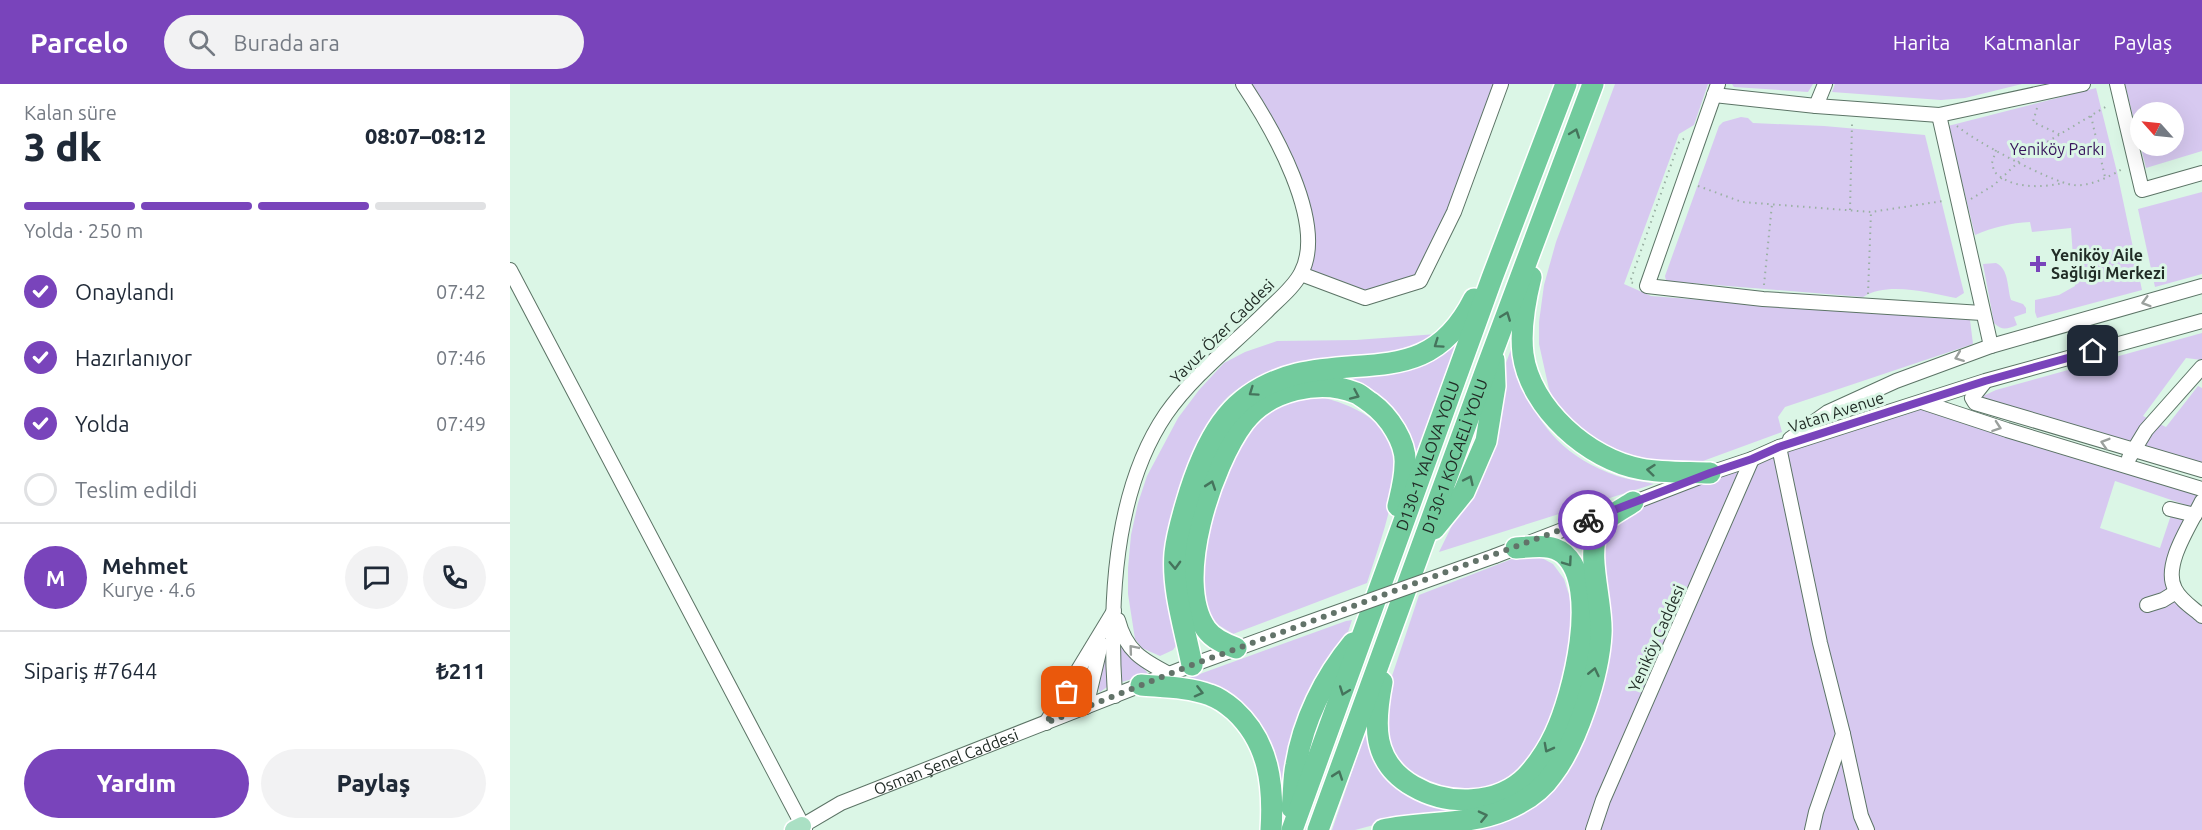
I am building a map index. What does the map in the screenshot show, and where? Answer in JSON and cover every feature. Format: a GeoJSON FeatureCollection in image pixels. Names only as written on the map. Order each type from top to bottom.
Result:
{"type":"FeatureCollection","features":[{"type":"Feature","properties":{"kind":"highway"},"geometry":{"type":"LineString","coordinates":[[1192,665],[1176,589],[1175,553],[1182,515],[1195,476],[1214,432],[1239,402],[1264,385],[1298,374],[1388,364],[1423,354],[1444,341],[1462,322],[1473,300],[1559,84]]}},
{"type":"Feature","properties":{"kind":"highway","name":"D130-1 YALOVA YOLU"},"geometry":{"type":"LineString","coordinates":[[1291,830],[1295,767],[1311,712],[1346,651],[1367,627],[1388,563],[1492,278],[1566,84]]}},
{"type":"Feature","properties":{"kind":"highway","name":"D130-1 KOCAELİ YOLU"},"geometry":{"type":"LineString","coordinates":[[1318,830],[1593,84]]}},
{"type":"Feature","properties":{"kind":"highway"},"geometry":{"type":"LineString","coordinates":[[1551,198],[1529,287],[1523,325],[1523,355],[1533,385],[1552,414],[1579,441],[1603,456],[1640,468],[1710,473]]}},
{"type":"Feature","properties":{"kind":"highway"},"geometry":{"type":"LineString","coordinates":[[1236,648],[1214,637],[1202,622],[1194,587],[1198,530],[1217,469],[1231,442],[1245,420],[1268,401],[1308,387],[1332,387],[1357,393],[1378,408],[1390,422],[1401,443],[1406,464],[1388,563]]}},
{"type":"Feature","properties":{"kind":"highway"},"geometry":{"type":"LineString","coordinates":[[1383,830],[1475,818],[1504,811],[1529,798],[1552,777],[1568,750],[1595,672],[1601,634],[1599,593],[1593,556],[1598,532],[1603,521],[1633,502]]}},
{"type":"Feature","properties":{"kind":"highway"},"geometry":{"type":"LineString","coordinates":[[1392,628],[1376,718],[1380,749],[1389,766],[1406,783],[1425,793],[1444,798],[1467,801],[1490,797],[1508,789],[1525,778],[1542,758],[1556,732],[1575,672],[1581,639],[1582,603],[1573,565],[1564,554],[1553,549],[1537,546],[1516,548]]}},
{"type":"Feature","properties":{"kind":"highway"},"geometry":{"type":"LineString","coordinates":[[1141,686],[1192,690],[1213,696],[1227,704],[1242,718],[1265,755],[1273,800],[1271,830]]}},
{"type":"Feature","properties":{"kind":"street"},"geometry":{"type":"LineString","coordinates":[[1243,84],[1279,145],[1302,203],[1308,234],[1307,259],[1301,274],[1365,298],[1420,281],[1454,212],[1501,84]]}},
{"type":"Feature","properties":{"kind":"street"},"geometry":{"type":"LineString","coordinates":[[1816,106],[1825,84]]}},
{"type":"Feature","properties":{"kind":"street"},"geometry":{"type":"LineString","coordinates":[[1982,313],[1762,299],[1647,286],[1716,90],[1816,106],[1944,114],[2084,84]]}},
{"type":"Feature","properties":{"kind":"street"},"geometry":{"type":"LineString","coordinates":[[2118,91],[2142,190],[2202,173]]}},
{"type":"Feature","properties":{"kind":"street"},"geometry":{"type":"LineString","coordinates":[[1944,114],[1958,203],[1991,346]]}},
{"type":"Feature","properties":{"kind":"street"},"geometry":{"type":"LineString","coordinates":[[510,270],[800,829]]}},
{"type":"Feature","properties":{"kind":"street","name":"Yavuz Özer Caddesi"},"geometry":{"type":"LineString","coordinates":[[1115,696],[1113,663],[1117,562],[1132,487],[1147,449],[1165,415],[1182,394],[1210,363],[1270,307],[1301,274]]}},
{"type":"Feature","properties":{"kind":"street","name":"Vatan Avenue"},"geometry":{"type":"LineString","coordinates":[[1779,447],[1828,412],[1896,381],[1991,346],[2202,286]]}},
{"type":"Feature","properties":{"kind":"street","name":"Vatan Avenue"},"geometry":{"type":"LineString","coordinates":[[1779,447],[1985,381],[2202,321]]}},
{"type":"Feature","properties":{"kind":"street"},"geometry":{"type":"LineString","coordinates":[[2125,465],[2146,430],[2202,366]]}},
{"type":"Feature","properties":{"kind":"street"},"geometry":{"type":"LineString","coordinates":[[1922,402],[2007,430],[2196,486],[2199,469],[1975,404],[1972,398],[1985,381]]}},
{"type":"Feature","properties":{"kind":"street"},"geometry":{"type":"LineString","coordinates":[[1779,447],[1820,643],[1861,816],[1867,830]]}},
{"type":"Feature","properties":{"kind":"street","name":"Osman Şenel Caddesi"},"geometry":{"type":"LineString","coordinates":[[800,829],[842,803],[1192,665],[1495,556],[1779,447]]}},
{"type":"Feature","properties":{"kind":"street","name":"Yeniköy Caddesi"},"geometry":{"type":"LineString","coordinates":[[1593,830],[1603,800],[1752,459]]}},
{"type":"Feature","properties":{"kind":"street"},"geometry":{"type":"LineString","coordinates":[[2202,501],[2172,561],[2171,580],[2176,592],[2202,616]]}},
{"type":"Feature","properties":{"kind":"street"},"geometry":{"type":"LineString","coordinates":[[2170,509],[2195,515]]}},
{"type":"Feature","properties":{"kind":"street"},"geometry":{"type":"LineString","coordinates":[[2147,605],[2163,600],[2176,592]]}},
{"type":"Feature","properties":{"kind":"street","name":"Yavuz Özer Caddesi"},"geometry":{"type":"LineString","coordinates":[[1115,609],[1124,637],[1135,653],[1169,674]]}},
{"type":"Feature","properties":{"kind":"street","name":"Yavuz Özer Caddesi"},"geometry":{"type":"LineString","coordinates":[[1086,707],[1096,662],[1115,609]]}},
{"type":"Feature","properties":{"kind":"street","name":"Yavuz Özer Caddesi"},"geometry":{"type":"LineString","coordinates":[[1046,723],[1115,609]]}},
{"type":"Feature","properties":{"kind":"street"},"geometry":{"type":"LineString","coordinates":[[1812,830],[1843,734]]}},
{"type":"Feature","properties":{"kind":"path"},"geometry":{"type":"LineString","coordinates":[[1684,180],[1742,202],[1871,212],[1958,203],[1980,195],[2027,154],[2091,116],[2118,91]]}},
{"type":"Feature","properties":{"kind":"path"},"geometry":{"type":"LineString","coordinates":[[2030,96],[2038,105],[2033,122],[2061,135]]}},
{"type":"Feature","properties":{"kind":"path"},"geometry":{"type":"LineString","coordinates":[[1850,210],[1853,109]]}},
{"type":"Feature","properties":{"kind":"path"},"geometry":{"type":"LineString","coordinates":[[1944,114],[1974,140],[2064,183]]}},
{"type":"Feature","properties":{"kind":"path"},"geometry":{"type":"LineString","coordinates":[[2091,116],[2105,177]]}},
{"type":"Feature","properties":{"kind":"path"},"geometry":{"type":"LineString","coordinates":[[1996,150],[1992,162],[1994,171],[2001,178],[2009,182],[2038,186],[2064,183],[2084,185],[2105,177],[2135,160]]}},
{"type":"Feature","properties":{"kind":"path"},"geometry":{"type":"LineString","coordinates":[[1762,299],[1772,204]]}},
{"type":"Feature","properties":{"kind":"path"},"geometry":{"type":"LineString","coordinates":[[1867,305],[1871,212]]}},
{"type":"Feature","properties":{"kind":"green space"},"geometry":{"type":"Polygon","coordinates":[[[1243,84],[1501,84],[1420,281],[1365,298],[1301,274],[1302,203],[1243,84]]]}},
{"type":"Feature","properties":{"kind":"green space"},"geometry":{"type":"Polygon","coordinates":[[[1615,84],[1708,84],[1694,125],[1679,134],[1624,284],[1651,296],[1765,305],[1915,312],[1924,317],[1970,320],[1973,344],[1785,407],[1778,417],[1782,432],[1703,461],[1674,464],[1645,463],[1589,441],[1555,405],[1539,344],[1539,322],[1544,285],[1556,242],[1615,84]]]}},
{"type":"Feature","properties":{"kind":"green space"},"geometry":{"type":"Polygon","coordinates":[[[1732,84],[1813,84],[1808,92],[1734,87],[1732,84]]]}},
{"type":"Feature","properties":{"kind":"green space"},"geometry":{"type":"Polygon","coordinates":[[[1835,84],[2022,84],[1965,98],[1941,100],[1832,92],[1835,84]]]}},
{"type":"Feature","properties":{"kind":"green space"},"geometry":{"type":"Polygon","coordinates":[[[2125,84],[2202,84],[2202,151],[2146,168],[2143,156],[2184,156],[2184,102],[2130,102],[2130,104],[2125,84]]]}},
{"type":"Feature","properties":{"kind":"green space","name":"Yeniköy Parkı"},"geometry":{"type":"Polygon","coordinates":[[[2096,88],[2117,172],[2142,290],[2037,318],[2035,300],[2059,295],[2075,286],[2071,228],[2032,232],[2030,222],[2016,223],[1975,235],[1948,126],[2096,88]]]}},
{"type":"Feature","properties":{"kind":"green space"},"geometry":{"type":"Polygon","coordinates":[[[1741,117],[1748,118],[1753,123],[1824,126],[1925,135],[1964,293],[1956,298],[1896,289],[1873,292],[1863,297],[1666,281],[1665,276],[1719,126],[1723,122],[1741,117]]]}},
{"type":"Feature","properties":{"kind":"green space"},"geometry":{"type":"Polygon","coordinates":[[[2202,192],[2202,274],[2155,287],[2138,209],[2202,192]]]}},
{"type":"Feature","properties":{"kind":"green space"},"geometry":{"type":"Polygon","coordinates":[[[1996,263],[2003,269],[2011,300],[2023,304],[2026,308],[2026,313],[2014,317],[2017,325],[2007,328],[1994,323],[1983,264],[1996,263]]]}},
{"type":"Feature","properties":{"kind":"green space"},"geometry":{"type":"Polygon","coordinates":[[[2202,333],[2202,360],[2186,358],[2143,416],[2166,427],[2198,386],[2202,388],[2202,463],[1984,400],[1983,396],[1996,390],[2202,333]]]}},
{"type":"Feature","properties":{"kind":"green space"},"geometry":{"type":"Polygon","coordinates":[[[1437,334],[1406,353],[1372,359],[1312,363],[1276,370],[1248,383],[1230,395],[1216,410],[1192,454],[1174,506],[1168,532],[1164,556],[1164,576],[1178,643],[1173,650],[1160,656],[1142,648],[1135,639],[1128,594],[1131,535],[1138,503],[1147,476],[1178,418],[1199,390],[1224,363],[1245,352],[1277,341],[1356,340],[1437,334]]]}},
{"type":"Feature","properties":{"kind":"green space"},"geometry":{"type":"Polygon","coordinates":[[[1460,341],[1414,458],[1396,419],[1309,380],[1427,360],[1460,341]]]}},
{"type":"Feature","properties":{"kind":"green space"},"geometry":{"type":"Polygon","coordinates":[[[1513,344],[1518,368],[1534,409],[1559,442],[1594,466],[1622,477],[1654,484],[1439,552],[1488,452],[1500,379],[1513,344]]]}},
{"type":"Feature","properties":{"kind":"green space"},"geometry":{"type":"Polygon","coordinates":[[[1325,398],[1351,407],[1373,420],[1389,439],[1394,452],[1397,472],[1392,501],[1367,583],[1233,634],[1212,621],[1204,591],[1202,571],[1204,536],[1225,475],[1246,433],[1261,416],[1286,403],[1325,398]]]}},
{"type":"Feature","properties":{"kind":"green space"},"geometry":{"type":"Polygon","coordinates":[[[1922,402],[2202,489],[2198,509],[2115,481],[2100,528],[2160,548],[2171,515],[2192,522],[2171,580],[2202,616],[2202,830],[1383,830],[1443,822],[1552,777],[1594,544],[1633,502],[1922,402]]]}},
{"type":"Feature","properties":{"kind":"green space"},"geometry":{"type":"Polygon","coordinates":[[[1517,557],[1540,557],[1553,564],[1564,579],[1570,598],[1573,623],[1570,655],[1549,724],[1534,753],[1515,774],[1488,787],[1466,791],[1442,790],[1400,769],[1388,748],[1386,694],[1419,595],[1517,557]]]}},
{"type":"Feature","properties":{"kind":"green space"},"geometry":{"type":"Polygon","coordinates":[[[1352,620],[1348,632],[1327,668],[1279,827],[1268,751],[1258,723],[1252,714],[1238,703],[1186,679],[1352,620]]]}},
{"type":"Feature","properties":{"kind":"green space"},"geometry":{"type":"Polygon","coordinates":[[[1109,646],[1107,687],[1100,692],[1098,687],[1104,648],[1109,646]]]}},
{"type":"Feature","properties":{"kind":"green space"},"geometry":{"type":"Polygon","coordinates":[[[1122,646],[1148,674],[1122,682],[1120,647],[1122,646]]]}},
{"type":"Feature","properties":{"kind":"green space"},"geometry":{"type":"Polygon","coordinates":[[[1088,669],[1084,697],[1065,705],[1088,669]]]}},
{"type":"Feature","properties":{"kind":"green space"},"geometry":{"type":"Polygon","coordinates":[[[1365,734],[1374,761],[1388,780],[1420,800],[1456,810],[1385,822],[1355,830],[1332,830],[1365,734]]]}},
{"type":"Feature","properties":{"kind":"way so far"},"geometry":{"type":"LineString","coordinates":[[1067,692],[1046,723],[1192,665],[1495,556],[1588,520]]}},
{"type":"Feature","properties":{"kind":"place","name":"Yeniköy Aile Sağlığı Merkezi"},"geometry":{"type":"Point","coordinates":[2038,264]}},
{"type":"Feature","properties":{"kind":"route"},"geometry":{"type":"LineString","coordinates":[[1588,520],[1779,447],[1985,381],[2093,351]]}}]}
